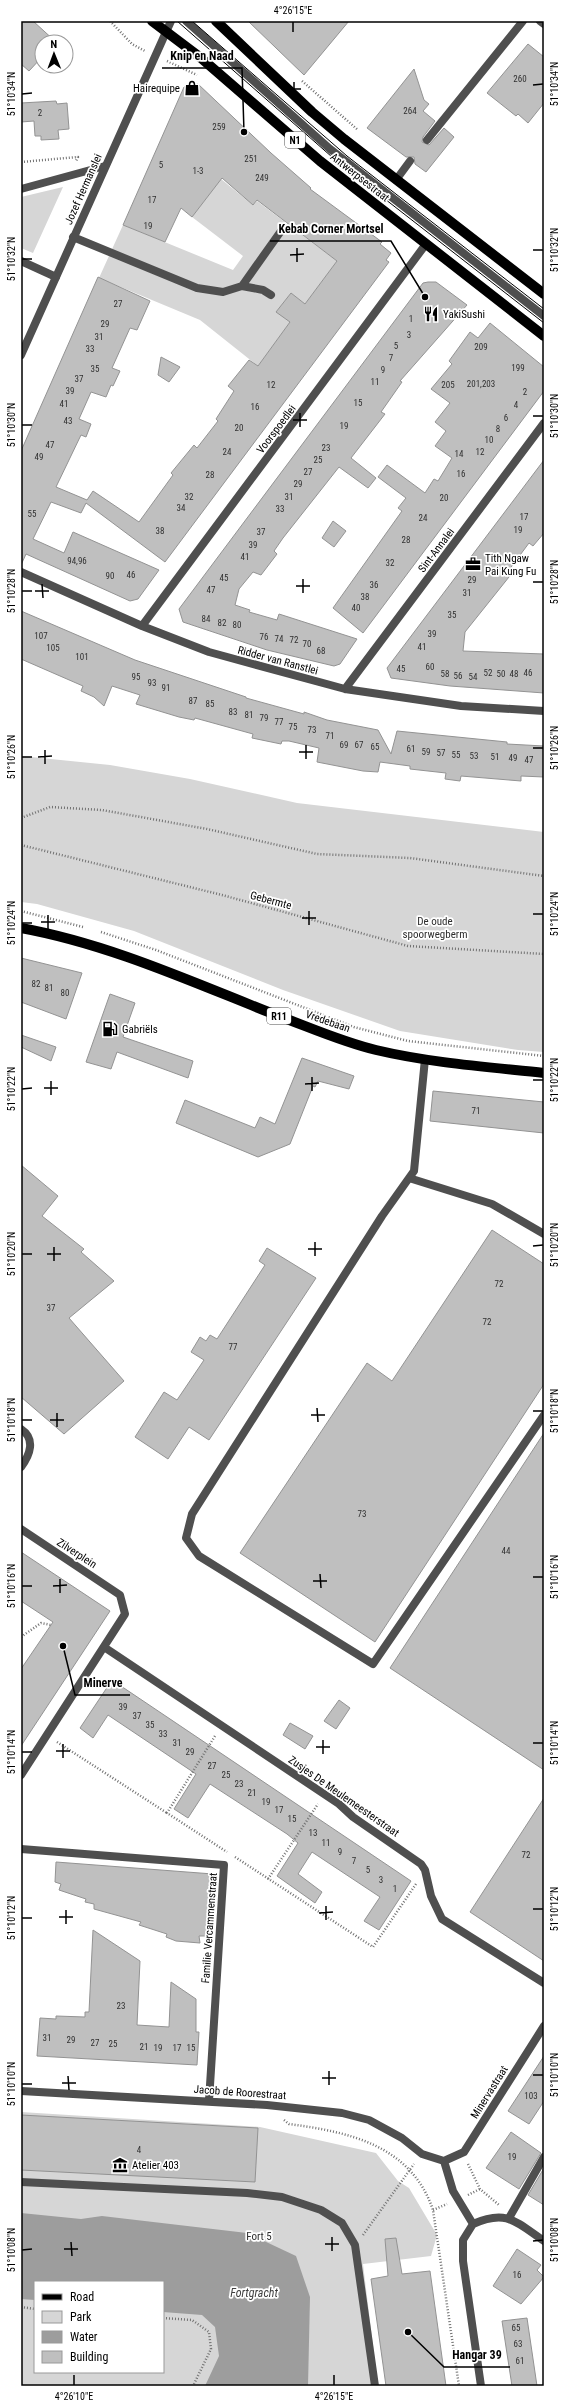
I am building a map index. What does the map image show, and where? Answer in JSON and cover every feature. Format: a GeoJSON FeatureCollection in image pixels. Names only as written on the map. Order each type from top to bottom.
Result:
{"type":"FeatureCollection","features":[{"type":"Feature","properties":{"kind":"main road","name":"Antwerpsestraat"},"geometry":{"type":"LineString","coordinates":[[152,21],[201,58],[320,161],[544,336]]}},
{"type":"Feature","properties":{"kind":"main road","name":"Antwerpsestraat"},"geometry":{"type":"LineString","coordinates":[[216,21],[312,112],[396,180],[544,294]]}},
{"type":"Feature","properties":{"kind":"main road","name":"Vredebaan"},"geometry":{"type":"LineString","coordinates":[[21,928],[63,936],[119,954],[322,1033],[375,1050],[425,1059],[544,1073]]}},
{"type":"Feature","properties":{"kind":"street"},"geometry":{"type":"LineString","coordinates":[[166,33],[171,21]]}},
{"type":"Feature","properties":{"kind":"street"},"geometry":{"type":"LineString","coordinates":[[186,21],[330,149],[544,316]]}},
{"type":"Feature","properties":{"kind":"street"},"geometry":{"type":"LineString","coordinates":[[427,140],[523,21]]}},
{"type":"Feature","properties":{"kind":"street"},"geometry":{"type":"LineString","coordinates":[[540,21],[544,24]]}},
{"type":"Feature","properties":{"kind":"street","name":"Jozef Hermanslei"},"geometry":{"type":"LineString","coordinates":[[21,355],[166,33]]}},
{"type":"Feature","properties":{"kind":"street"},"geometry":{"type":"LineString","coordinates":[[396,180],[410,161]]}},
{"type":"Feature","properties":{"kind":"street"},"geometry":{"type":"LineString","coordinates":[[21,189],[105,166]]}},
{"type":"Feature","properties":{"kind":"street"},"geometry":{"type":"LineString","coordinates":[[242,286],[281,231]]}},
{"type":"Feature","properties":{"kind":"street"},"geometry":{"type":"LineString","coordinates":[[73,237],[197,288],[223,292],[242,286],[263,290],[271,295]]}},
{"type":"Feature","properties":{"kind":"street","name":"Voorspoedlei"},"geometry":{"type":"LineString","coordinates":[[142,626],[426,244]]}},
{"type":"Feature","properties":{"kind":"street"},"geometry":{"type":"LineString","coordinates":[[21,261],[56,277]]}},
{"type":"Feature","properties":{"kind":"street","name":"Sint-Annalei"},"geometry":{"type":"LineString","coordinates":[[345,689],[544,423]]}},
{"type":"Feature","properties":{"kind":"street","name":"Ridder van Ranstlei"},"geometry":{"type":"LineString","coordinates":[[21,572],[142,626],[209,652],[345,689],[461,706],[544,711]]}},
{"type":"Feature","properties":{"kind":"street"},"geometry":{"type":"LineString","coordinates":[[425,1059],[414,1171],[192,1514],[186,1538],[199,1556],[373,1664],[544,1415]]}},
{"type":"Feature","properties":{"kind":"street"},"geometry":{"type":"LineString","coordinates":[[409,1178],[492,1204],[544,1234]]}},
{"type":"Feature","properties":{"kind":"street"},"geometry":{"type":"LineString","coordinates":[[21,1429],[30,1439],[31,1446],[28,1457],[21,1467]]}},
{"type":"Feature","properties":{"kind":"street","name":"Zilverplein"},"geometry":{"type":"LineString","coordinates":[[21,1529],[120,1595],[125,1614],[104,1647]]}},
{"type":"Feature","properties":{"kind":"street"},"geometry":{"type":"LineString","coordinates":[[21,1775],[104,1647]]}},
{"type":"Feature","properties":{"kind":"street","name":"Zusjes De Meulemeesterstraat"},"geometry":{"type":"LineString","coordinates":[[104,1647],[325,1794],[421,1864],[425,1870]]}},
{"type":"Feature","properties":{"kind":"street","name":"Familie Vercammenstraat"},"geometry":{"type":"LineString","coordinates":[[21,1849],[224,1865],[209,2101]]}},
{"type":"Feature","properties":{"kind":"street"},"geometry":{"type":"LineString","coordinates":[[425,1870],[431,1896],[442,1919],[544,1983]]}},
{"type":"Feature","properties":{"kind":"street","name":"Minervastraat"},"geometry":{"type":"LineString","coordinates":[[464,2152],[544,2026]]}},
{"type":"Feature","properties":{"kind":"street","name":"Jacob de Roorestraat"},"geometry":{"type":"LineString","coordinates":[[21,2090],[267,2105],[342,2113],[369,2120],[402,2138],[422,2154],[444,2161]]}},
{"type":"Feature","properties":{"kind":"street"},"geometry":{"type":"LineString","coordinates":[[464,2152],[444,2161],[453,2191],[473,2224]]}},
{"type":"Feature","properties":{"kind":"street"},"geometry":{"type":"LineString","coordinates":[[509,2218],[544,2157]]}},
{"type":"Feature","properties":{"kind":"street"},"geometry":{"type":"LineString","coordinates":[[21,2182],[282,2197],[320,2210],[342,2223],[356,2245],[375,2386]]}},
{"type":"Feature","properties":{"kind":"street"},"geometry":{"type":"LineString","coordinates":[[481,2386],[463,2261],[463,2240],[473,2224],[489,2217],[509,2218],[544,2241]]}},
{"type":"Feature","properties":{"kind":"path"},"geometry":{"type":"LineString","coordinates":[[110,21],[132,44],[198,75],[203,79]]}},
{"type":"Feature","properties":{"kind":"path"},"geometry":{"type":"LineString","coordinates":[[298,77],[362,133]]}},
{"type":"Feature","properties":{"kind":"path"},"geometry":{"type":"LineString","coordinates":[[21,162],[78,157],[69,176]]}},
{"type":"Feature","properties":{"kind":"path"},"geometry":{"type":"LineString","coordinates":[[21,818],[50,807],[102,810],[207,829],[318,854],[410,858],[544,876]]}},
{"type":"Feature","properties":{"kind":"path","name":"Gebermte"},"geometry":{"type":"LineString","coordinates":[[21,845],[222,895],[408,946],[544,954]]}},
{"type":"Feature","properties":{"kind":"path"},"geometry":{"type":"LineString","coordinates":[[21,911],[90,929]]}},
{"type":"Feature","properties":{"kind":"path"},"geometry":{"type":"LineString","coordinates":[[97,931],[156,950],[361,1028],[408,1041],[544,1056]]}},
{"type":"Feature","properties":{"kind":"path"},"geometry":{"type":"LineString","coordinates":[[21,1637],[41,1623],[51,1625]]}},
{"type":"Feature","properties":{"kind":"path"},"geometry":{"type":"LineString","coordinates":[[167,1813],[222,1725]]}},
{"type":"Feature","properties":{"kind":"path"},"geometry":{"type":"LineString","coordinates":[[47,1735],[373,1947],[425,1870]]}},
{"type":"Feature","properties":{"kind":"path"},"geometry":{"type":"LineString","coordinates":[[268,1879],[325,1794]]}},
{"type":"Feature","properties":{"kind":"path"},"geometry":{"type":"LineString","coordinates":[[267,2105],[289,2124],[336,2131],[377,2146],[410,2170],[427,2191],[433,2210],[459,2386]]}},
{"type":"Feature","properties":{"kind":"path"},"geometry":{"type":"LineString","coordinates":[[464,2152],[469,2171],[480,2189],[499,2204],[509,2218]]}},
{"type":"Feature","properties":{"kind":"path"},"geometry":{"type":"LineString","coordinates":[[356,2245],[422,2154]]}},
{"type":"Feature","properties":{"kind":"path"},"geometry":{"type":"LineString","coordinates":[[21,2307],[34,2309]]}},
{"type":"Feature","properties":{"kind":"path"},"geometry":{"type":"LineString","coordinates":[[164,2318],[192,2320],[208,2332],[211,2349],[193,2386]]}},
{"type":"Feature","properties":{"kind":"green space"},"geometry":{"type":"Polygon","coordinates":[[[221,179],[253,205],[257,201],[337,261],[305,304],[291,293],[277,311],[290,322],[258,366],[200,320],[99,278],[123,225],[233,270],[243,256],[192,217],[221,179]]]}},
{"type":"Feature","properties":{"kind":"green space"},"geometry":{"type":"Polygon","coordinates":[[[63,187],[33,253],[21,248],[21,197],[63,187]]]}},
{"type":"Feature","properties":{"kind":"green space","name":"De oude spoorwegberm"},"geometry":{"type":"Polygon","coordinates":[[[21,756],[110,765],[190,779],[297,803],[544,832],[544,1052],[518,1050],[400,1031],[283,990],[134,931],[37,904],[21,902],[21,756]]]}},
{"type":"Feature","properties":{"kind":"green space","name":"Fort 5"},"geometry":{"type":"Polygon","coordinates":[[[21,2112],[260,2127],[376,2153],[398,2181],[409,2188],[437,2235],[431,2256],[363,2264],[378,2386],[21,2386],[21,2112]]]}},
{"type":"Feature","properties":{"kind":"water","name":"Fortgracht"},"geometry":{"type":"Polygon","coordinates":[[[21,2213],[81,2219],[102,2216],[247,2233],[296,2256],[310,2297],[308,2386],[205,2386],[219,2356],[215,2327],[202,2315],[164,2312],[164,2281],[34,2281],[34,2300],[21,2299],[21,2213]]]}},
{"type":"Feature","properties":{"kind":"building"},"geometry":{"type":"Polygon","coordinates":[[[21,21],[33,21],[47,34],[34,34],[34,66],[29,71],[21,64],[21,21]]]}},
{"type":"Feature","properties":{"kind":"building"},"geometry":{"type":"Polygon","coordinates":[[[248,21],[349,21],[304,75],[248,21]]]}},
{"type":"Feature","properties":{"kind":"building"},"geometry":{"type":"Polygon","coordinates":[[[528,44],[544,57],[544,103],[528,123],[518,114],[516,116],[487,93],[528,44]]]}},
{"type":"Feature","properties":{"kind":"building"},"geometry":{"type":"Polygon","coordinates":[[[414,69],[424,100],[429,104],[423,111],[435,121],[423,137],[422,142],[429,145],[444,128],[454,137],[426,172],[415,164],[414,157],[406,157],[367,128],[414,69]]]}},
{"type":"Feature","properties":{"kind":"building"},"geometry":{"type":"Polygon","coordinates":[[[198,84],[271,153],[311,188],[310,189],[382,242],[380,244],[391,253],[386,260],[389,262],[165,562],[86,503],[81,513],[51,502],[33,539],[64,553],[73,532],[159,570],[138,599],[130,601],[26,554],[21,565],[21,451],[98,277],[150,301],[137,330],[130,328],[112,368],[120,371],[113,386],[111,385],[106,397],[91,392],[79,419],[91,424],[86,437],[81,435],[56,487],[87,500],[93,491],[139,522],[173,475],[171,473],[194,445],[197,448],[218,421],[216,419],[234,391],[228,386],[249,360],[258,366],[290,322],[276,312],[291,293],[305,304],[337,261],[257,200],[253,205],[222,178],[192,217],[181,208],[165,242],[123,225],[184,87],[198,84]]]}},
{"type":"Feature","properties":{"kind":"building"},"geometry":{"type":"Polygon","coordinates":[[[56,101],[57,104],[67,103],[69,129],[58,130],[59,139],[41,140],[41,136],[35,136],[34,121],[21,122],[21,103],[56,101]]]}},
{"type":"Feature","properties":{"kind":"building"},"geometry":{"type":"Polygon","coordinates":[[[436,282],[467,305],[400,381],[402,382],[381,412],[385,414],[351,458],[376,478],[368,488],[339,467],[283,538],[274,551],[277,554],[261,575],[253,572],[239,589],[235,605],[250,610],[249,612],[277,620],[279,614],[357,639],[340,664],[334,666],[267,650],[183,622],[179,609],[423,283],[436,282]]]}},
{"type":"Feature","properties":{"kind":"building"},"geometry":{"type":"Polygon","coordinates":[[[490,323],[544,367],[544,391],[363,633],[333,608],[402,511],[398,508],[406,498],[378,477],[387,465],[425,493],[434,479],[438,481],[452,458],[435,446],[446,431],[435,422],[450,403],[431,389],[452,364],[449,361],[470,332],[478,338],[490,323]]]}},
{"type":"Feature","properties":{"kind":"building"},"geometry":{"type":"Polygon","coordinates":[[[161,357],[180,367],[169,382],[158,375],[161,357]]]}},
{"type":"Feature","properties":{"kind":"building"},"geometry":{"type":"Polygon","coordinates":[[[544,460],[544,533],[533,546],[529,543],[509,570],[513,572],[465,632],[463,651],[544,654],[544,693],[450,686],[391,678],[387,668],[544,460]]]}},
{"type":"Feature","properties":{"kind":"building"},"geometry":{"type":"Polygon","coordinates":[[[333,521],[346,531],[334,547],[322,538],[333,521]]]}},
{"type":"Feature","properties":{"kind":"building"},"geometry":{"type":"Polygon","coordinates":[[[21,611],[135,660],[246,698],[304,714],[304,712],[327,720],[378,730],[391,754],[397,731],[507,742],[507,744],[544,746],[544,777],[521,776],[521,781],[461,776],[460,781],[445,779],[446,773],[410,769],[410,766],[380,762],[378,772],[363,771],[317,762],[319,748],[289,741],[282,741],[281,744],[252,738],[253,734],[195,718],[194,720],[179,717],[136,704],[140,695],[112,686],[104,706],[94,697],[81,691],[83,686],[21,659],[21,611]]]}},
{"type":"Feature","properties":{"kind":"building"},"geometry":{"type":"Polygon","coordinates":[[[21,958],[82,973],[66,1019],[21,1002],[21,958]]]}},
{"type":"Feature","properties":{"kind":"building"},"geometry":{"type":"Polygon","coordinates":[[[110,994],[135,1003],[123,1037],[193,1061],[188,1078],[117,1052],[111,1069],[86,1062],[110,994]]]}},
{"type":"Feature","properties":{"kind":"building"},"geometry":{"type":"Polygon","coordinates":[[[21,1035],[56,1047],[51,1061],[21,1047],[21,1035]]]}},
{"type":"Feature","properties":{"kind":"building"},"geometry":{"type":"Polygon","coordinates":[[[302,1058],[354,1076],[349,1089],[318,1081],[315,1087],[313,1086],[290,1144],[258,1157],[176,1123],[185,1100],[255,1128],[260,1117],[275,1124],[302,1058]]]}},
{"type":"Feature","properties":{"kind":"building"},"geometry":{"type":"Polygon","coordinates":[[[433,1091],[544,1102],[544,1133],[430,1121],[433,1091]]]}},
{"type":"Feature","properties":{"kind":"building"},"geometry":{"type":"Polygon","coordinates":[[[21,1165],[58,1196],[42,1216],[84,1249],[81,1252],[114,1281],[69,1318],[124,1381],[64,1434],[21,1397],[21,1165]]]}},
{"type":"Feature","properties":{"kind":"building"},"geometry":{"type":"Polygon","coordinates":[[[492,1230],[544,1264],[544,1384],[375,1642],[240,1553],[367,1363],[392,1381],[492,1230]]]}},
{"type":"Feature","properties":{"kind":"building"},"geometry":{"type":"Polygon","coordinates":[[[267,1248],[316,1278],[209,1440],[189,1427],[168,1459],[135,1437],[164,1392],[177,1400],[204,1360],[191,1352],[200,1337],[206,1341],[210,1335],[217,1339],[265,1265],[259,1261],[267,1248]]]}},
{"type":"Feature","properties":{"kind":"building"},"geometry":{"type":"Polygon","coordinates":[[[544,1433],[544,1770],[390,1668],[544,1433]]]}},
{"type":"Feature","properties":{"kind":"building"},"geometry":{"type":"Polygon","coordinates":[[[21,1552],[110,1611],[21,1746],[21,1669],[53,1622],[21,1601],[21,1552]]]}},
{"type":"Feature","properties":{"kind":"building"},"geometry":{"type":"Polygon","coordinates":[[[112,1680],[411,1881],[379,1930],[364,1921],[380,1897],[312,1852],[298,1874],[322,1892],[315,1903],[277,1876],[298,1843],[287,1834],[210,1784],[188,1818],[174,1809],[196,1774],[108,1715],[93,1738],[80,1728],[112,1680]]]}},
{"type":"Feature","properties":{"kind":"building"},"geometry":{"type":"Polygon","coordinates":[[[339,1700],[350,1708],[336,1729],[324,1721],[339,1700]]]}},
{"type":"Feature","properties":{"kind":"building"},"geometry":{"type":"Polygon","coordinates":[[[290,1723],[313,1736],[305,1749],[283,1735],[290,1723]]]}},
{"type":"Feature","properties":{"kind":"building"},"geometry":{"type":"Polygon","coordinates":[[[544,1798],[544,1961],[470,1912],[544,1798]]]}},
{"type":"Feature","properties":{"kind":"building"},"geometry":{"type":"Polygon","coordinates":[[[56,1862],[213,1874],[208,1936],[199,1936],[200,1943],[176,1941],[166,1937],[167,1934],[139,1925],[141,1922],[94,1909],[94,1904],[85,1902],[86,1899],[59,1890],[61,1884],[55,1882],[56,1862]]]}},
{"type":"Feature","properties":{"kind":"building"},"geometry":{"type":"Polygon","coordinates":[[[93,1930],[140,1961],[137,2025],[169,2027],[171,1982],[196,1999],[196,2032],[199,2032],[197,2065],[37,2056],[40,2018],[56,2019],[56,2016],[85,2017],[85,2012],[89,2012],[93,1930]]]}},
{"type":"Feature","properties":{"kind":"building"},"geometry":{"type":"Polygon","coordinates":[[[544,2056],[544,2101],[529,2124],[508,2111],[544,2056]]]}},
{"type":"Feature","properties":{"kind":"building"},"geometry":{"type":"Polygon","coordinates":[[[21,2115],[258,2128],[255,2182],[21,2170],[21,2115]]]}},
{"type":"Feature","properties":{"kind":"building"},"geometry":{"type":"Polygon","coordinates":[[[511,2132],[541,2153],[519,2189],[486,2168],[511,2132]]]}},
{"type":"Feature","properties":{"kind":"building"},"geometry":{"type":"Polygon","coordinates":[[[544,2168],[544,2205],[528,2195],[544,2168]]]}},
{"type":"Feature","properties":{"kind":"building"},"geometry":{"type":"Polygon","coordinates":[[[396,2238],[402,2274],[430,2271],[446,2386],[386,2386],[371,2279],[388,2276],[385,2239],[396,2238]]]}},
{"type":"Feature","properties":{"kind":"building"},"geometry":{"type":"Polygon","coordinates":[[[517,2249],[541,2265],[537,2270],[544,2277],[521,2304],[493,2286],[517,2249]]]}},
{"type":"Feature","properties":{"kind":"building"},"geometry":{"type":"Polygon","coordinates":[[[527,2318],[537,2386],[512,2386],[502,2321],[527,2318]]]}},
{"type":"Feature","properties":{"kind":"tram line"},"geometry":{"type":"LineString","coordinates":[[177,21],[340,164],[544,323]]}},
{"type":"Feature","properties":{"kind":"tram line"},"geometry":{"type":"LineString","coordinates":[[192,21],[347,156],[544,309]]}},
{"type":"Feature","properties":{"kind":"place","name":"Hairequipe"},"geometry":{"type":"Point","coordinates":[192,88]}},
{"type":"Feature","properties":{"kind":"place","name":"Knip en Naad"},"geometry":{"type":"Point","coordinates":[244,132]}},
{"type":"Feature","properties":{"kind":"place","name":"Kebab Corner Mortsel"},"geometry":{"type":"Point","coordinates":[425,297]}},
{"type":"Feature","properties":{"kind":"place","name":"YakiSushi"},"geometry":{"type":"Point","coordinates":[431,314]}},
{"type":"Feature","properties":{"kind":"place","name":"Tith Ngaw Pai Kung Fu"},"geometry":{"type":"Point","coordinates":[473,564]}},
{"type":"Feature","properties":{"kind":"place","name":"Gabriëls"},"geometry":{"type":"Point","coordinates":[110,1029]}},
{"type":"Feature","properties":{"kind":"place","name":"Minerve"},"geometry":{"type":"Point","coordinates":[63,1646]}},
{"type":"Feature","properties":{"kind":"place","name":"Atelier 403"},"geometry":{"type":"Point","coordinates":[120,2165]}},
{"type":"Feature","properties":{"kind":"place","name":"Hangar 39"},"geometry":{"type":"Point","coordinates":[408,2332]}}]}
